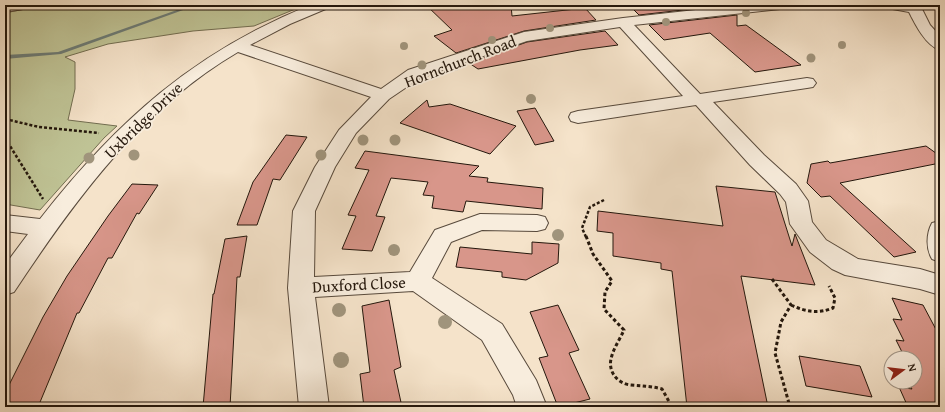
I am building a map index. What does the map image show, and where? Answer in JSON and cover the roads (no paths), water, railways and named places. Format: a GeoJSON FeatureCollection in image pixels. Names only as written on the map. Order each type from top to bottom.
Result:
{"type":"FeatureCollection","features":[{"type":"Feature","properties":{"kind":"street"},"geometry":{"type":"LineString","coordinates":[[5,8],[24,5]]}},
{"type":"Feature","properties":{"kind":"street","name":"Uxbridge Drive"},"geometry":{"type":"LineString","coordinates":[[5,285],[50,223],[100,161],[151,109],[178,85],[237,46],[274,26],[324,5]]}},
{"type":"Feature","properties":{"kind":"street","name":"Hornchurch Road"},"geometry":{"type":"LineString","coordinates":[[314,407],[301,288],[304,211],[325,167],[348,130],[384,95],[414,74],[524,37],[624,22],[780,5]]}},
{"type":"Feature","properties":{"kind":"street"},"geometry":{"type":"LineString","coordinates":[[892,5],[914,7],[924,28],[940,45]]}},
{"type":"Feature","properties":{"kind":"street"},"geometry":{"type":"LineString","coordinates":[[624,22],[757,160],[788,189],[797,201],[801,224],[818,246],[841,262],[854,268],[920,279],[940,285]]}},
{"type":"Feature","properties":{"kind":"street"},"geometry":{"type":"LineString","coordinates":[[237,46],[384,95]]}},
{"type":"Feature","properties":{"kind":"street"},"geometry":{"type":"LineString","coordinates":[[578,117],[806,83]]}},
{"type":"Feature","properties":{"kind":"street","name":"Duxford Close"},"geometry":{"type":"LineString","coordinates":[[417,281],[443,236],[480,222],[537,223]]}},
{"type":"Feature","properties":{"kind":"street"},"geometry":{"type":"LineString","coordinates":[[5,223],[50,223]]}},
{"type":"Feature","properties":{"kind":"street"},"geometry":{"type":"LineString","coordinates":[[940,229],[940,253]]}},
{"type":"Feature","properties":{"kind":"street","name":"Duxford Close"},"geometry":{"type":"LineString","coordinates":[[301,288],[417,281],[492,332],[526,390],[532,407]]}},
{"type":"Feature","properties":{"kind":"waterway"},"geometry":{"type":"LineString","coordinates":[[5,57],[59,53],[195,5]]}}]}
